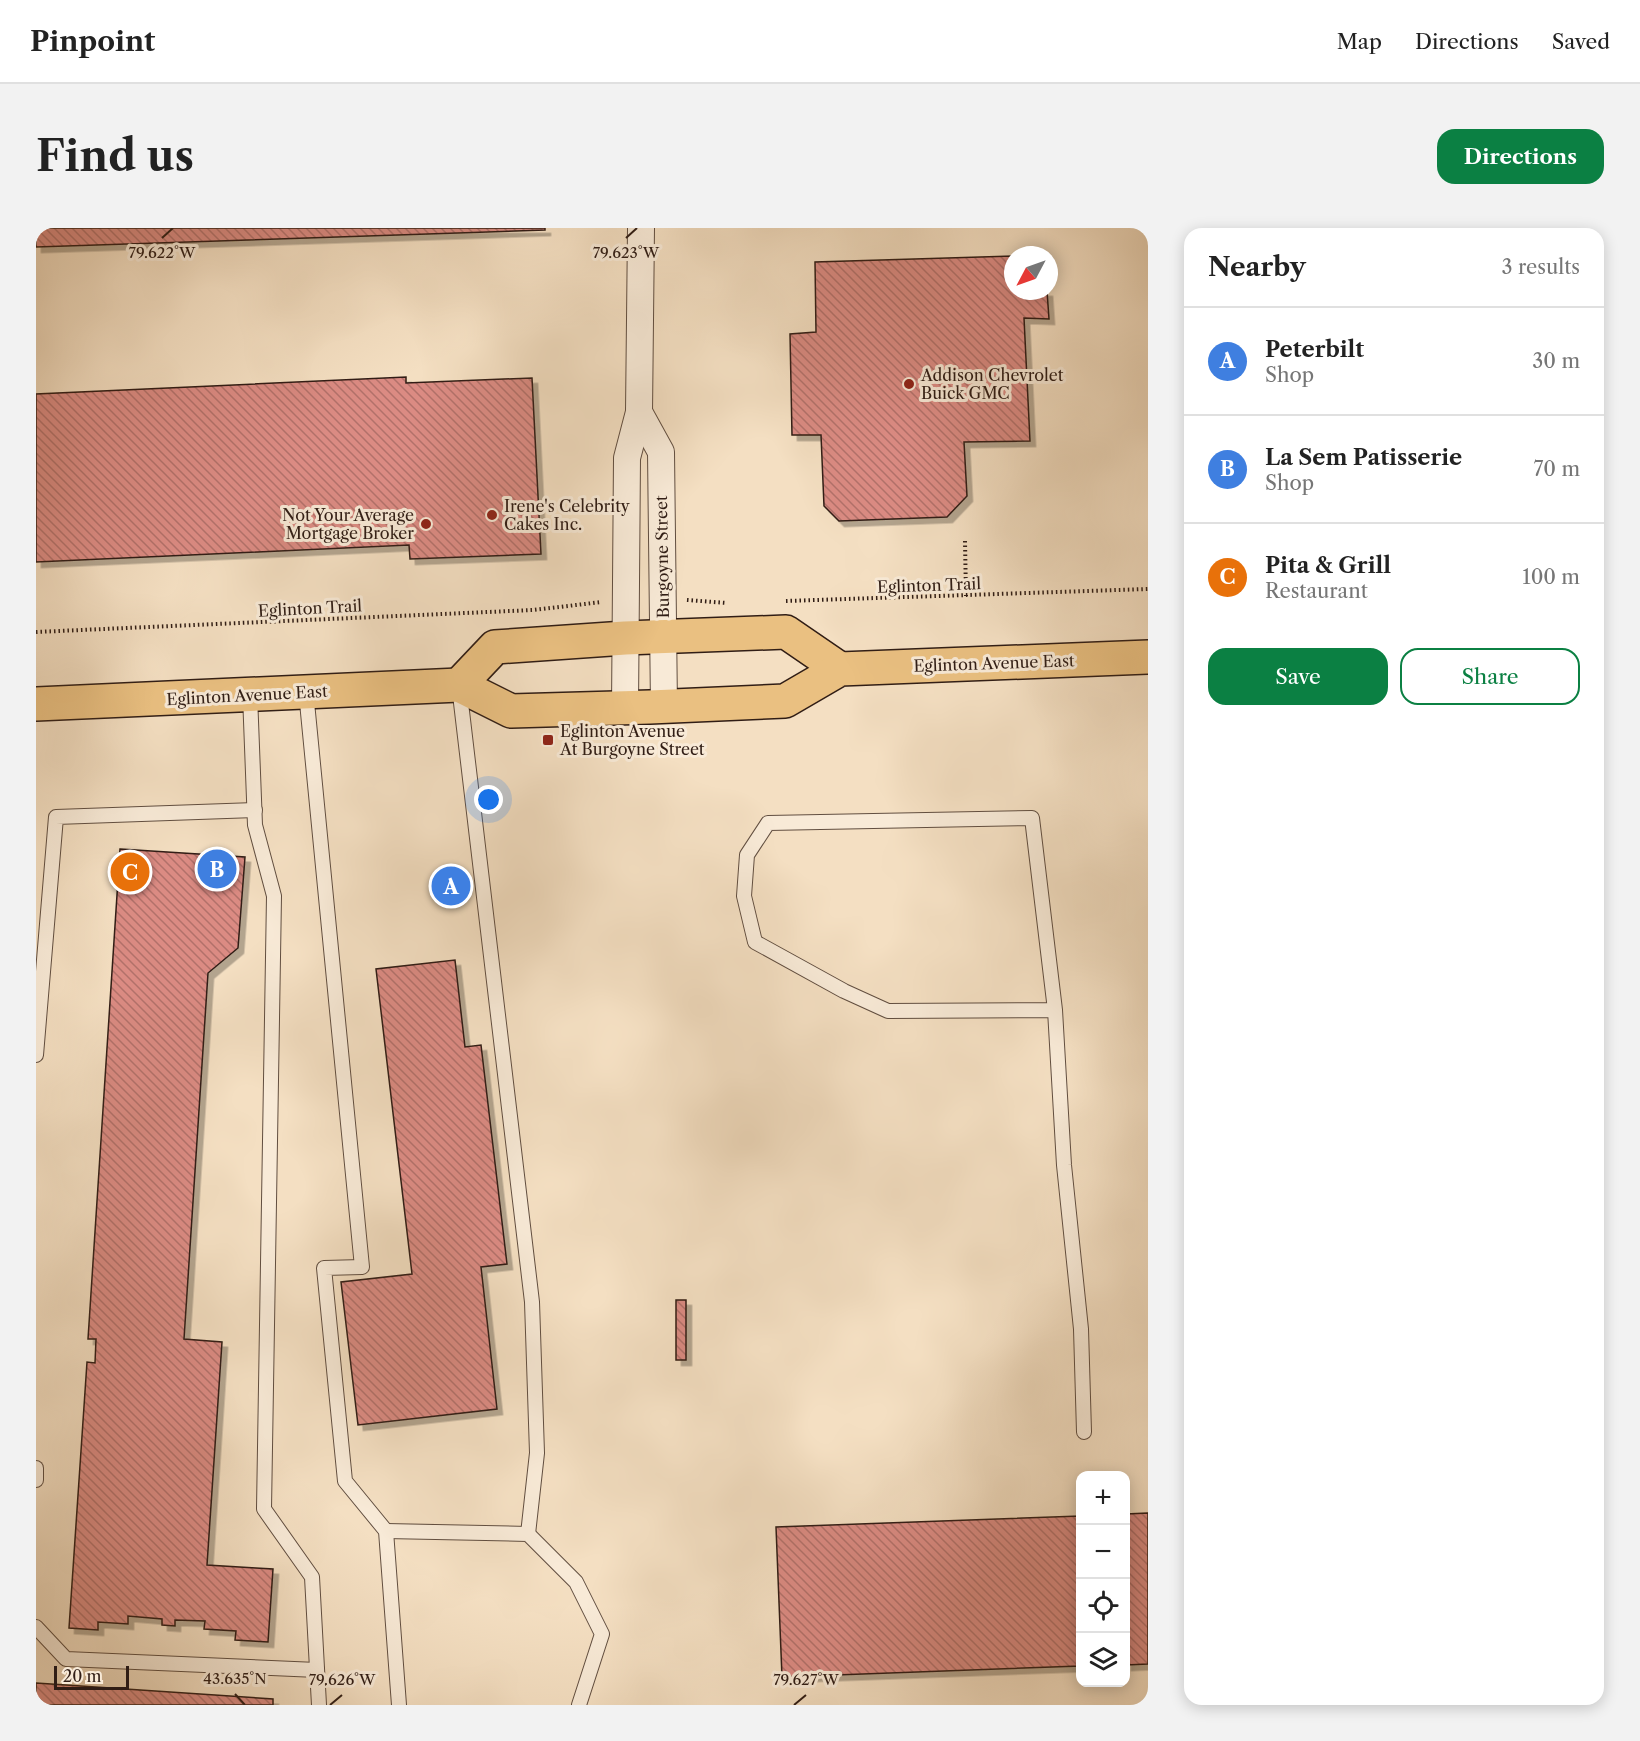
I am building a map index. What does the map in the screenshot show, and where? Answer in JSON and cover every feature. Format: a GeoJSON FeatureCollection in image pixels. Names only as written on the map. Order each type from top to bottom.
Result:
{"type":"FeatureCollection","features":[{"type":"Feature","properties":{"kind":"main road"},"geometry":{"type":"LineString","coordinates":[[459,686],[495,647],[663,636],[786,632],[840,669]]}},
{"type":"Feature","properties":{"kind":"main road","name":"Eglinton Avenue East"},"geometry":{"type":"LineString","coordinates":[[36,704],[459,686],[511,711],[664,707],[785,701],[840,669],[1148,657]]}},
{"type":"Feature","properties":{"kind":"street","name":"Burgoyne Street"},"geometry":{"type":"LineString","coordinates":[[625,708],[627,458],[639,412],[641,228]]}},
{"type":"Feature","properties":{"kind":"street","name":"Burgoyne Street"},"geometry":{"type":"LineString","coordinates":[[639,412],[661,452],[664,707]]}},
{"type":"Feature","properties":{"kind":"lane"},"geometry":{"type":"LineString","coordinates":[[459,686],[532,1302],[537,1453],[528,1534]]}},
{"type":"Feature","properties":{"kind":"lane"},"geometry":{"type":"LineString","coordinates":[[306,692],[362,1267],[324,1268],[325,1280],[345,1481],[386,1531],[399,1705]]}},
{"type":"Feature","properties":{"kind":"lane"},"geometry":{"type":"LineString","coordinates":[[250,695],[255,825],[274,896],[264,1509],[312,1577],[319,1705]]}},
{"type":"Feature","properties":{"kind":"lane"},"geometry":{"type":"LineString","coordinates":[[36,1055],[56,817],[255,810]]}},
{"type":"Feature","properties":{"kind":"lane"},"geometry":{"type":"LineString","coordinates":[[1055,1010],[888,1011],[844,991],[754,942],[744,896],[747,855],[768,823],[1032,818],[1055,1010],[1064,1165],[1081,1329],[1084,1432]]}},
{"type":"Feature","properties":{"kind":"lane"},"geometry":{"type":"LineString","coordinates":[[36,1468],[36,1480]]}},
{"type":"Feature","properties":{"kind":"lane"},"geometry":{"type":"LineString","coordinates":[[386,1531],[528,1534],[576,1582],[602,1634],[579,1705]]}},
{"type":"Feature","properties":{"kind":"lane"},"geometry":{"type":"LineString","coordinates":[[36,1627],[66,1659],[317,1670]]}},
{"type":"Feature","properties":{"kind":"path"},"geometry":{"type":"LineString","coordinates":[[965,541],[966,596]]}},
{"type":"Feature","properties":{"kind":"path","name":"Eglinton Trail"},"geometry":{"type":"LineString","coordinates":[[783,601],[1148,589]]}},
{"type":"Feature","properties":{"kind":"path"},"geometry":{"type":"LineString","coordinates":[[710,600],[737,602]]}},
{"type":"Feature","properties":{"kind":"path","name":"Eglinton Trail"},"geometry":{"type":"LineString","coordinates":[[36,632],[533,610],[584,603]]}},
{"type":"Feature","properties":{"kind":"building"},"geometry":{"type":"Polygon","coordinates":[[[36,228],[545,228],[545,230],[36,247],[36,228]]]}},
{"type":"Feature","properties":{"kind":"building","name":"Addison Chevrolet Buick GMC"},"geometry":{"type":"Polygon","coordinates":[[[1004,256],[1004,300],[1048,300],[1049,319],[1024,318],[1030,441],[964,442],[967,496],[947,517],[839,521],[824,506],[821,435],[792,435],[790,334],[816,332],[815,262],[1004,256]]]}},
{"type":"Feature","properties":{"kind":"building"},"geometry":{"type":"Polygon","coordinates":[[[406,377],[406,383],[532,378],[541,554],[410,559],[409,545],[36,562],[36,394],[406,377]]]}},
{"type":"Feature","properties":{"kind":"building"},"geometry":{"type":"Polygon","coordinates":[[[120,849],[245,857],[238,948],[208,973],[184,1339],[222,1342],[207,1565],[273,1569],[268,1642],[235,1640],[236,1631],[204,1629],[205,1621],[175,1620],[175,1626],[162,1625],[162,1619],[128,1616],[128,1624],[98,1622],[98,1630],[69,1628],[87,1362],[95,1363],[96,1339],[88,1339],[120,849]]]}},
{"type":"Feature","properties":{"kind":"building"},"geometry":{"type":"Polygon","coordinates":[[[455,960],[465,1047],[481,1045],[507,1264],[481,1267],[497,1409],[358,1425],[341,1282],[412,1274],[376,969],[455,960]]]}},
{"type":"Feature","properties":{"kind":"building"},"geometry":{"type":"Polygon","coordinates":[[[676,1300],[686,1300],[686,1360],[676,1360],[676,1300]]]}},
{"type":"Feature","properties":{"kind":"building"},"geometry":{"type":"Polygon","coordinates":[[[1148,1513],[1148,1664],[1130,1665],[1130,1514],[1148,1513]]]}},
{"type":"Feature","properties":{"kind":"building"},"geometry":{"type":"Polygon","coordinates":[[[1076,1516],[1076,1666],[782,1677],[776,1527],[1076,1516]]]}},
{"type":"Feature","properties":{"kind":"building"},"geometry":{"type":"Polygon","coordinates":[[[36,1683],[273,1699],[273,1705],[36,1705],[36,1683]]]}},
{"type":"Feature","properties":{"kind":"place","name":"Addison Chevrolet Buick GMC"},"geometry":{"type":"Point","coordinates":[909,384]}},
{"type":"Feature","properties":{"kind":"place","name":"Irene's Celebrity Cakes Inc."},"geometry":{"type":"Point","coordinates":[492,515]}},
{"type":"Feature","properties":{"kind":"place","name":"Not Your Average Mortgage Broker"},"geometry":{"type":"Point","coordinates":[426,524]}},
{"type":"Feature","properties":{"kind":"place","name":"Eglinton Avenue At Burgoyne Street"},"geometry":{"type":"Point","coordinates":[548,740]}},
{"type":"Feature","properties":{"kind":"place","name":"La Sem Patisserie"},"geometry":{"type":"Point","coordinates":[217,869]}},
{"type":"Feature","properties":{"kind":"place","name":"Pita & Grill"},"geometry":{"type":"Point","coordinates":[130,872]}},
{"type":"Feature","properties":{"kind":"place","name":"Peterbilt"},"geometry":{"type":"Point","coordinates":[451,886]}}]}
